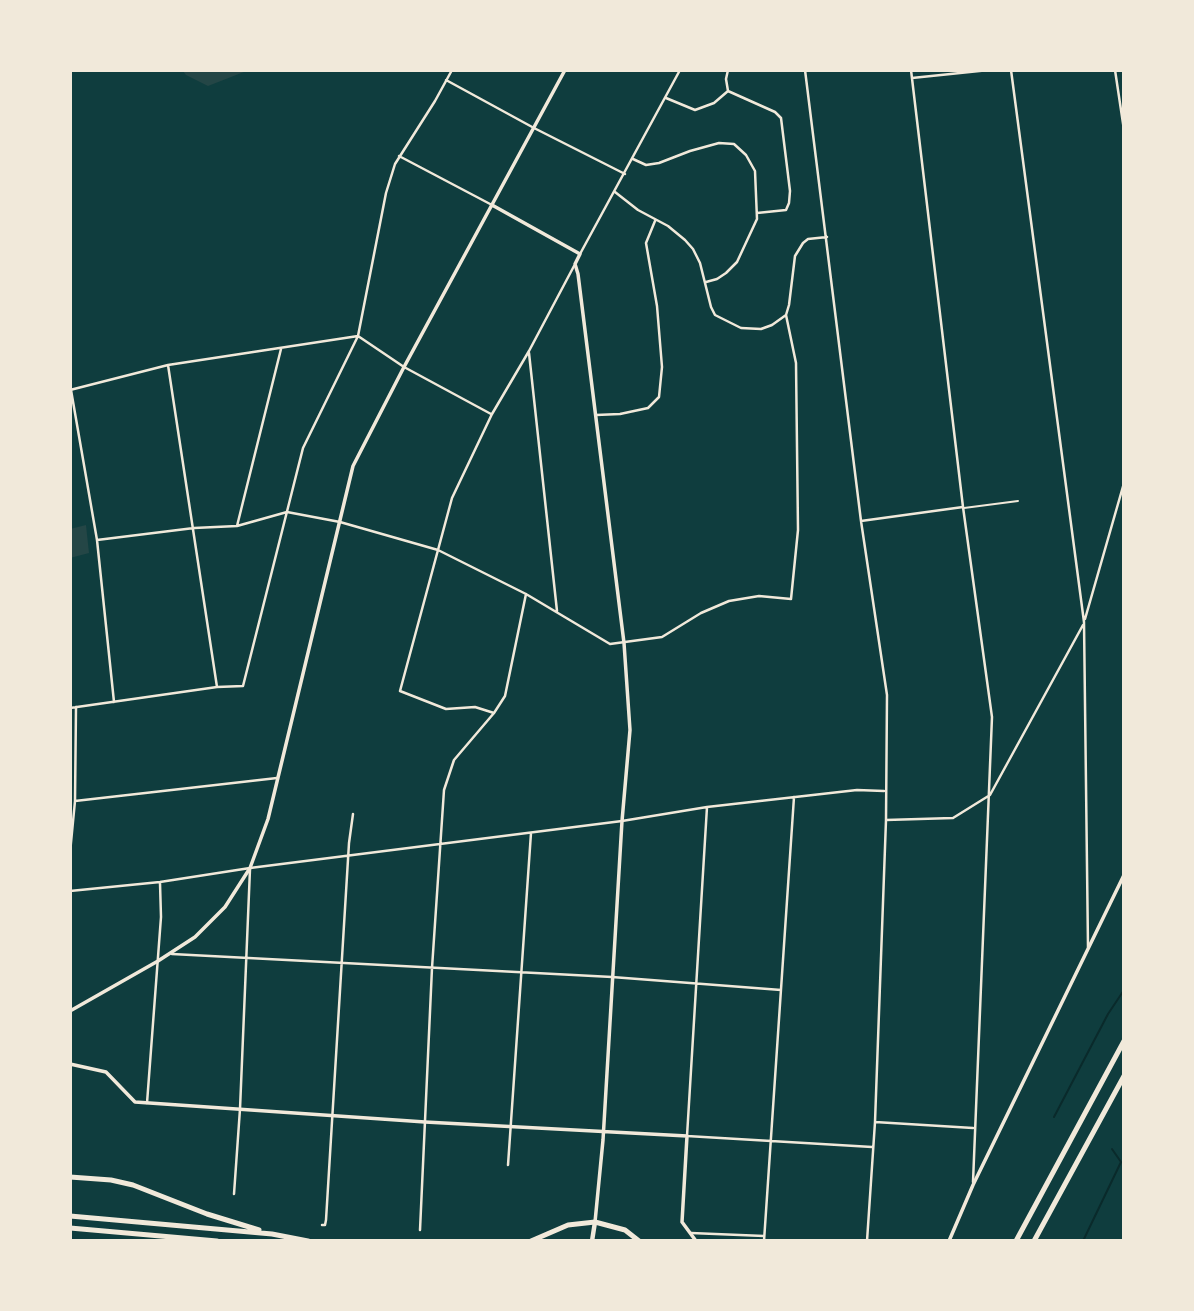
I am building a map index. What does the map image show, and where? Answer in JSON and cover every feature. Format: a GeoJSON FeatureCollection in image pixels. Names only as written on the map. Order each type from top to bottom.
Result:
{"type":"FeatureCollection","features":[{"type":"Feature","properties":{"kind":"highway"},"geometry":{"type":"LineString","coordinates":[[1016,1241],[1124,1041]]}},
{"type":"Feature","properties":{"kind":"highway"},"geometry":{"type":"LineString","coordinates":[[1034,1241],[1124,1076]]}},
{"type":"Feature","properties":{"kind":"highway"},"geometry":{"type":"LineString","coordinates":[[70,1177],[111,1180],[133,1185],[207,1214],[272,1234]]}},
{"type":"Feature","properties":{"kind":"highway"},"geometry":{"type":"LineString","coordinates":[[70,1216],[272,1234],[308,1241]]}},
{"type":"Feature","properties":{"kind":"highway"},"geometry":{"type":"LineString","coordinates":[[531,1241],[568,1225],[595,1222],[625,1230],[639,1241]]}},
{"type":"Feature","properties":{"kind":"highway"},"geometry":{"type":"LineString","coordinates":[[70,1228],[217,1241]]}},
{"type":"Feature","properties":{"kind":"main road"},"geometry":{"type":"LineString","coordinates":[[592,1241],[595,1222]]}},
{"type":"Feature","properties":{"kind":"street"},"geometry":{"type":"LineString","coordinates":[[70,708],[217,687],[243,686],[303,448],[358,336],[386,193],[399,156],[452,70]]}},
{"type":"Feature","properties":{"kind":"street"},"geometry":{"type":"LineString","coordinates":[[70,1011],[195,937],[225,907],[250,868],[268,819],[353,466],[565,70]]}},
{"type":"Feature","properties":{"kind":"street"},"geometry":{"type":"LineString","coordinates":[[494,713],[475,707],[446,709],[400,691],[452,498],[492,414],[529,351],[680,70]]}},
{"type":"Feature","properties":{"kind":"street"},"geometry":{"type":"LineString","coordinates":[[727,70],[727,91]]}},
{"type":"Feature","properties":{"kind":"street"},"geometry":{"type":"LineString","coordinates":[[805,70],[861,521],[887,695],[884,791],[886,820],[867,1241]]}},
{"type":"Feature","properties":{"kind":"street"},"geometry":{"type":"LineString","coordinates":[[911,70],[992,717],[973,1185]]}},
{"type":"Feature","properties":{"kind":"street"},"geometry":{"type":"LineString","coordinates":[[912,78],[989,70]]}},
{"type":"Feature","properties":{"kind":"street"},"geometry":{"type":"LineString","coordinates":[[1011,70],[1084,622],[1088,954]]}},
{"type":"Feature","properties":{"kind":"street"},"geometry":{"type":"LineString","coordinates":[[1115,70],[1124,130]]}},
{"type":"Feature","properties":{"kind":"street"},"geometry":{"type":"LineString","coordinates":[[446,80],[625,174]]}},
{"type":"Feature","properties":{"kind":"street"},"geometry":{"type":"LineString","coordinates":[[666,98],[695,110],[714,103],[727,91]]}},
{"type":"Feature","properties":{"kind":"street"},"geometry":{"type":"LineString","coordinates":[[727,91],[775,112],[781,118],[790,191],[789,203],[786,210],[757,214]]}},
{"type":"Feature","properties":{"kind":"street"},"geometry":{"type":"LineString","coordinates":[[633,159],[646,165],[659,163],[719,143],[734,144],[746,155],[755,171],[757,214],[752,231],[737,262],[717,279],[705,282]]}},
{"type":"Feature","properties":{"kind":"street"},"geometry":{"type":"LineString","coordinates":[[399,156],[580,254]]}},
{"type":"Feature","properties":{"kind":"street"},"geometry":{"type":"LineString","coordinates":[[615,192],[655,221],[676,232],[693,249],[715,315],[733,326],[761,329],[786,315]]}},
{"type":"Feature","properties":{"kind":"street"},"geometry":{"type":"LineString","coordinates":[[596,415],[620,414],[648,408],[659,397],[662,367],[657,306],[646,243],[655,221]]}},
{"type":"Feature","properties":{"kind":"street"},"geometry":{"type":"LineString","coordinates":[[97,540],[194,528],[237,526],[287,512],[340,522],[438,550],[526,594],[610,644],[662,637],[701,613],[729,601],[759,596],[791,599],[798,530],[796,363],[786,315],[795,256],[808,239],[827,237]]}},
{"type":"Feature","properties":{"kind":"street"},"geometry":{"type":"LineString","coordinates":[[575,264],[624,643],[630,730],[622,821],[604,1132],[595,1222]]}},
{"type":"Feature","properties":{"kind":"street"},"geometry":{"type":"LineString","coordinates":[[114,702],[97,540],[71,390],[168,365],[358,336],[404,367],[492,414]]}},
{"type":"Feature","properties":{"kind":"street"},"geometry":{"type":"LineString","coordinates":[[237,526],[281,348]]}},
{"type":"Feature","properties":{"kind":"street"},"geometry":{"type":"LineString","coordinates":[[529,351],[557,611]]}},
{"type":"Feature","properties":{"kind":"street"},"geometry":{"type":"LineString","coordinates":[[168,365],[217,687]]}},
{"type":"Feature","properties":{"kind":"street"},"geometry":{"type":"LineString","coordinates":[[886,820],[953,818],[990,795],[1084,622],[1124,483]]}},
{"type":"Feature","properties":{"kind":"street"},"geometry":{"type":"LineString","coordinates":[[861,521],[964,508]]}},
{"type":"Feature","properties":{"kind":"street"},"geometry":{"type":"LineString","coordinates":[[420,1230],[432,968],[444,790],[454,761],[505,696],[526,594]]}},
{"type":"Feature","properties":{"kind":"street"},"geometry":{"type":"LineString","coordinates":[[70,853],[75,801],[76,707]]}},
{"type":"Feature","properties":{"kind":"street"},"geometry":{"type":"LineString","coordinates":[[75,801],[277,778]]}},
{"type":"Feature","properties":{"kind":"street"},"geometry":{"type":"LineString","coordinates":[[70,891],[160,882],[622,821],[707,807],[857,790],[884,791]]}},
{"type":"Feature","properties":{"kind":"street"},"geometry":{"type":"LineString","coordinates":[[764,1241],[794,797]]}},
{"type":"Feature","properties":{"kind":"street"},"geometry":{"type":"LineString","coordinates":[[696,1241],[682,1222],[707,807]]}},
{"type":"Feature","properties":{"kind":"street"},"geometry":{"type":"LineString","coordinates":[[322,1225],[325,1225],[326,1220],[330,1115],[353,814]]}},
{"type":"Feature","properties":{"kind":"street"},"geometry":{"type":"LineString","coordinates":[[509,1165],[531,832]]}},
{"type":"Feature","properties":{"kind":"street"},"geometry":{"type":"LineString","coordinates":[[234,1194],[250,868]]}},
{"type":"Feature","properties":{"kind":"street"},"geometry":{"type":"LineString","coordinates":[[949,1241],[973,1185],[1088,954],[1124,875]]}},
{"type":"Feature","properties":{"kind":"street"},"geometry":{"type":"LineString","coordinates":[[147,1103],[158,961],[160,882]]}},
{"type":"Feature","properties":{"kind":"street"},"geometry":{"type":"LineString","coordinates":[[169,954],[612,976],[781,990]]}},
{"type":"Feature","properties":{"kind":"street"},"geometry":{"type":"LineString","coordinates":[[70,1064],[106,1072],[131,1099],[147,1103],[425,1122],[872,1147]]}},
{"type":"Feature","properties":{"kind":"street"},"geometry":{"type":"LineString","coordinates":[[874,1122],[974,1128]]}},
{"type":"Feature","properties":{"kind":"street"},"geometry":{"type":"LineString","coordinates":[[689,1233],[764,1236]]}},
{"type":"Feature","properties":{"kind":"lane"},"geometry":{"type":"LineString","coordinates":[[964,508],[1018,501]]}},
{"type":"Feature","properties":{"kind":"shaded area"},"geometry":{"type":"Polygon","coordinates":[[[182,70],[249,70],[208,86],[186,75],[182,70]]]}},
{"type":"Feature","properties":{"kind":"shaded area"},"geometry":{"type":"Polygon","coordinates":[[[86,525],[89,553],[70,558],[70,529],[86,525]]]}},
{"type":"Feature","properties":{"kind":"waterway"},"geometry":{"type":"LineString","coordinates":[[1054,1117],[1108,1014],[1124,990]]}},
{"type":"Feature","properties":{"kind":"waterway"},"geometry":{"type":"LineString","coordinates":[[1083,1241],[1121,1162],[1112,1149]]}}]}
